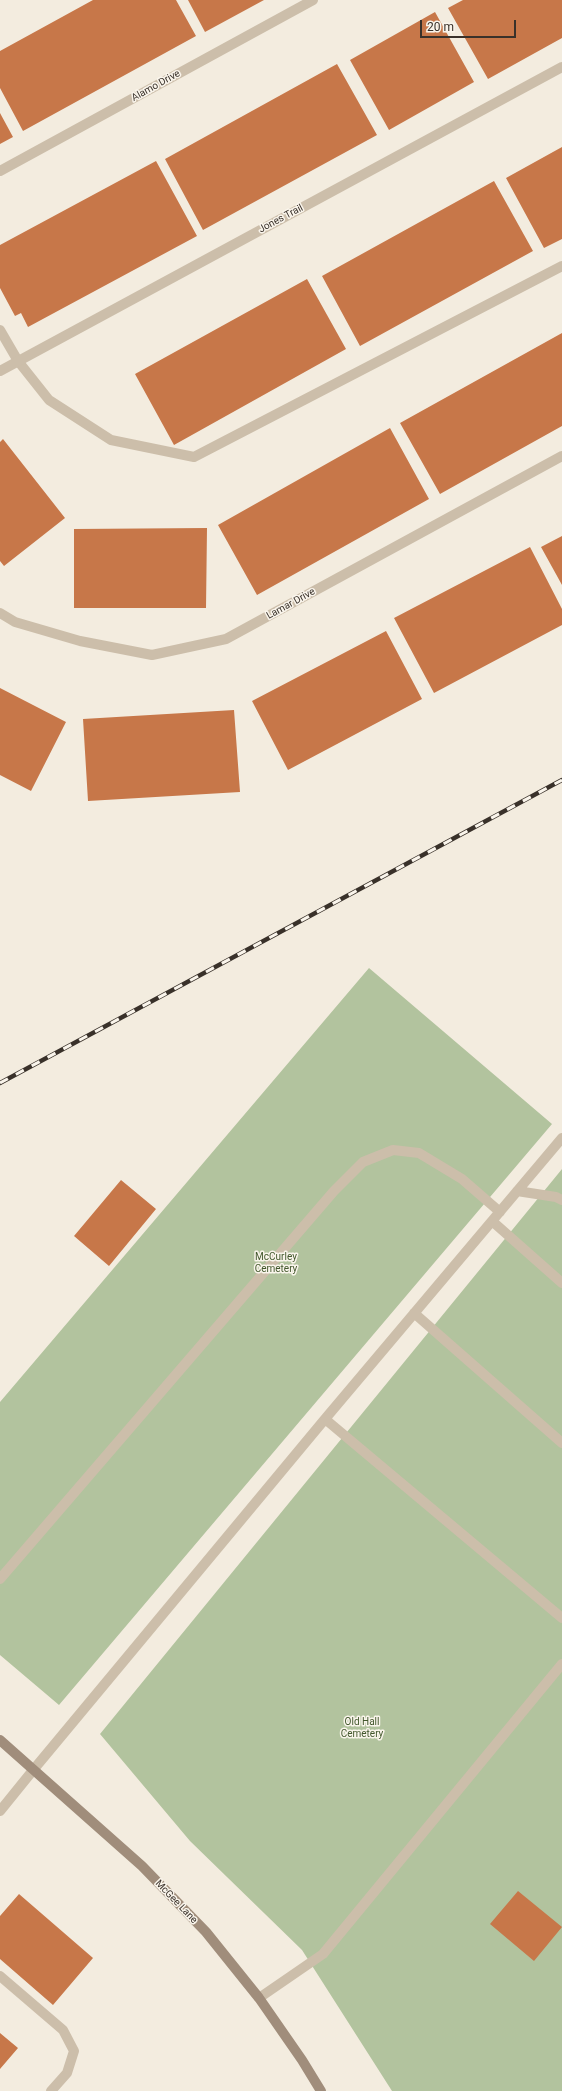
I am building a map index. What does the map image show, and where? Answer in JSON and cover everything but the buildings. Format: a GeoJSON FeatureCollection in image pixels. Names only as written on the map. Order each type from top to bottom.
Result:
{"type":"FeatureCollection","features":[{"type":"Feature","properties":{"kind":"street","name":"Alamo Drive"},"geometry":{"type":"LineString","coordinates":[[0,171],[313,0]]}},
{"type":"Feature","properties":{"kind":"street","name":"Jones Trail"},"geometry":{"type":"LineString","coordinates":[[0,370],[562,67]]}},
{"type":"Feature","properties":{"kind":"street"},"geometry":{"type":"LineString","coordinates":[[0,330],[18,361],[49,400],[111,440],[194,457],[562,266]]}},
{"type":"Feature","properties":{"kind":"street","name":"Lamar Drive"},"geometry":{"type":"LineString","coordinates":[[0,613],[15,622],[80,642],[152,655],[226,640],[562,456]]}},
{"type":"Feature","properties":{"kind":"street"},"geometry":{"type":"LineString","coordinates":[[0,1811],[325,1419],[562,1138]]}},
{"type":"Feature","properties":{"kind":"street"},"geometry":{"type":"LineString","coordinates":[[0,1579],[334,1191],[363,1162],[393,1150],[419,1153],[462,1179],[500,1212]]}},
{"type":"Feature","properties":{"kind":"street"},"geometry":{"type":"LineString","coordinates":[[517,1191],[556,1197],[562,1200]]}},
{"type":"Feature","properties":{"kind":"street"},"geometry":{"type":"LineString","coordinates":[[492,1221],[562,1283]]}},
{"type":"Feature","properties":{"kind":"street"},"geometry":{"type":"LineString","coordinates":[[414,1313],[562,1443]]}},
{"type":"Feature","properties":{"kind":"street"},"geometry":{"type":"LineString","coordinates":[[325,1419],[562,1618]]}},
{"type":"Feature","properties":{"kind":"street"},"geometry":{"type":"LineString","coordinates":[[259,1998],[323,1954],[562,1664]]}},
{"type":"Feature","properties":{"kind":"street","name":"McGee Lane"},"geometry":{"type":"LineString","coordinates":[[0,1740],[142,1866],[206,1932],[259,1998],[302,2060],[321,2091]]}},
{"type":"Feature","properties":{"kind":"street"},"geometry":{"type":"LineString","coordinates":[[0,1976],[62,2030],[74,2051],[67,2073],[51,2091]]}},
{"type":"Feature","properties":{"kind":"green space","name":"McCurley Cemetery"},"geometry":{"type":"Polygon","coordinates":[[[369,968],[552,1124],[59,1705],[0,1655],[0,1402],[369,968]]]}},
{"type":"Feature","properties":{"kind":"green space","name":"Old Hall Cemetery"},"geometry":{"type":"Polygon","coordinates":[[[562,1169],[562,2091],[392,2091],[302,1950],[190,1841],[100,1734],[562,1169]]]}},
{"type":"Feature","properties":{"kind":"railway"},"geometry":{"type":"LineString","coordinates":[[0,1083],[562,780]]}}]}
